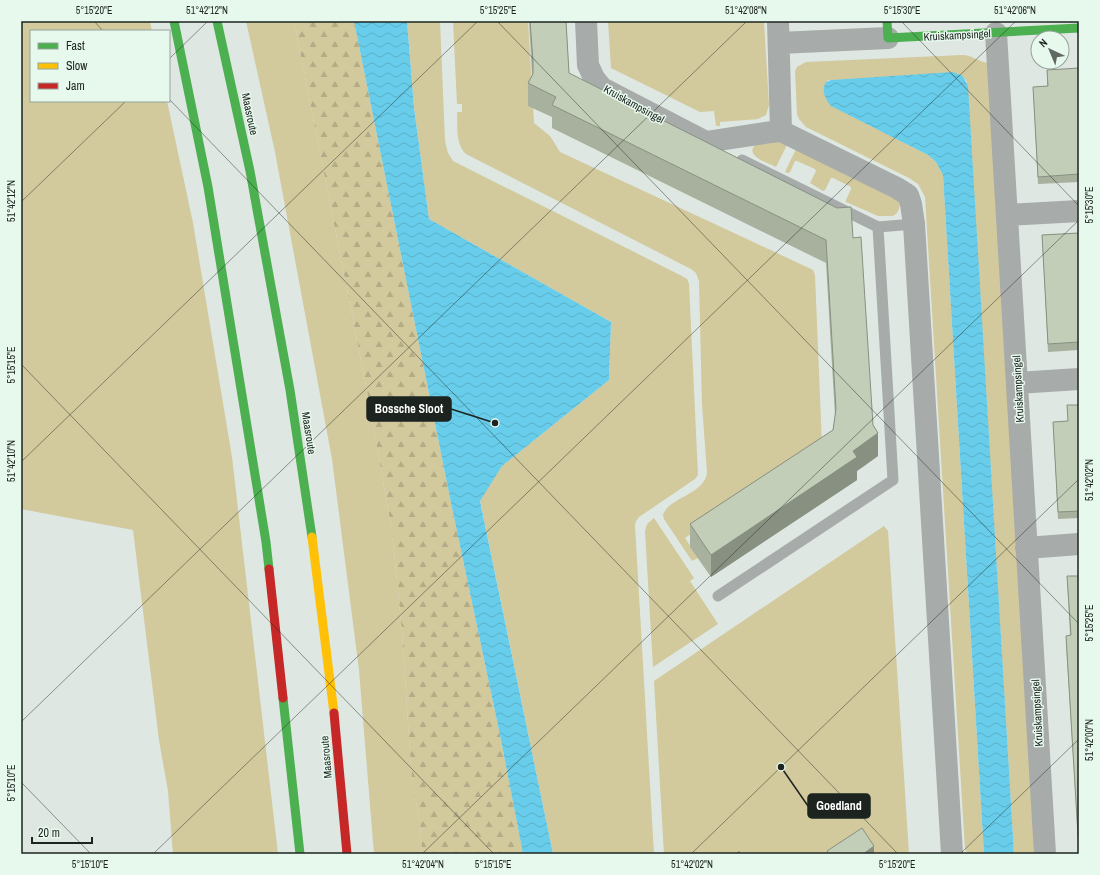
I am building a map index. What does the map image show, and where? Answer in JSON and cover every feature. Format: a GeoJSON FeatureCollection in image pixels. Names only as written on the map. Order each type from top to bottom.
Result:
{"type":"FeatureCollection","features":[{"type":"Feature","properties":{"kind":"main road"},"geometry":{"type":"LineString","coordinates":[[174,21],[208,186],[266,542],[300,854]]}},
{"type":"Feature","properties":{"kind":"main road","name":"Maasroute"},"geometry":{"type":"LineString","coordinates":[[218,21],[250,171],[290,390],[313,541],[333,700],[347,854]]}},
{"type":"Feature","properties":{"kind":"main road"},"geometry":{"type":"LineString","coordinates":[[996,33],[1079,28]]}},
{"type":"Feature","properties":{"kind":"main road","name":"Kruiskampsingel"},"geometry":{"type":"LineString","coordinates":[[887,30],[996,33]]}},
{"type":"Feature","properties":{"kind":"street","name":"Kruiskampsingel"},"geometry":{"type":"LineString","coordinates":[[586,21],[588,65],[594,78],[602,88],[713,146],[781,131]]}},
{"type":"Feature","properties":{"kind":"street"},"geometry":{"type":"LineString","coordinates":[[778,21],[781,131],[897,188],[908,195],[911,204],[914,224],[952,854]]}},
{"type":"Feature","properties":{"kind":"street","name":"Kruiskampsingel"},"geometry":{"type":"LineString","coordinates":[[779,43],[887,30]]}},
{"type":"Feature","properties":{"kind":"street","name":"Kruiskampsingel"},"geometry":{"type":"LineString","coordinates":[[996,33],[1045,854]]}},
{"type":"Feature","properties":{"kind":"street"},"geometry":{"type":"LineString","coordinates":[[1008,215],[1079,211]]}},
{"type":"Feature","properties":{"kind":"street"},"geometry":{"type":"LineString","coordinates":[[1017,383],[1079,379]]}},
{"type":"Feature","properties":{"kind":"street"},"geometry":{"type":"LineString","coordinates":[[1026,548],[1079,544]]}},
{"type":"Feature","properties":{"kind":"lane"},"geometry":{"type":"LineString","coordinates":[[734,156],[878,228],[914,224]]}},
{"type":"Feature","properties":{"kind":"lane"},"geometry":{"type":"LineString","coordinates":[[718,596],[894,480],[878,228]]}},
{"type":"Feature","properties":{"kind":"green space"},"geometry":{"type":"Polygon","coordinates":[[[21,21],[150,21],[152,30],[30,30],[30,102],[167,102],[193,223],[232,457],[278,854],[173,854],[168,791],[159,740],[133,530],[21,509],[21,21]]]}},
{"type":"Feature","properties":{"kind":"green space"},"geometry":{"type":"Polygon","coordinates":[[[246,21],[294,21],[367,391],[392,531],[402,632],[412,781],[420,822],[422,854],[374,854],[359,670],[332,459],[275,152],[246,21]]]}},
{"type":"Feature","properties":{"kind":"green space"},"geometry":{"type":"Polygon","coordinates":[[[294,21],[354,21],[523,854],[422,854],[420,822],[412,782],[402,632],[392,531],[367,391],[294,21]]]}},
{"type":"Feature","properties":{"kind":"green space"},"geometry":{"type":"Polygon","coordinates":[[[407,21],[440,21],[445,141],[448,153],[453,161],[680,275],[687,279],[689,284],[698,475],[695,479],[639,517],[635,526],[654,854],[553,854],[480,500],[502,466],[609,380],[611,322],[429,219],[414,108],[407,21]]]}},
{"type":"Feature","properties":{"kind":"green space"},"geometry":{"type":"Polygon","coordinates":[[[453,21],[528,21],[534,123],[550,136],[560,152],[813,270],[815,275],[822,446],[685,538],[698,558],[692,561],[664,519],[663,515],[666,509],[672,504],[700,486],[707,473],[702,404],[699,281],[696,273],[691,269],[466,154],[462,150],[458,134],[457,112],[462,112],[462,104],[457,104],[453,21]]]}},
{"type":"Feature","properties":{"kind":"green space"},"geometry":{"type":"Polygon","coordinates":[[[608,21],[764,21],[769,105],[766,115],[758,119],[720,122],[720,126],[716,126],[714,111],[700,112],[611,68],[608,21]]]}},
{"type":"Feature","properties":{"kind":"green space"},"geometry":{"type":"Polygon","coordinates":[[[962,55],[988,63],[1037,854],[1014,854],[967,82],[963,76],[828,80],[824,87],[824,94],[832,106],[928,155],[936,162],[943,175],[984,854],[968,854],[965,849],[925,197],[918,184],[909,178],[806,127],[799,119],[797,114],[795,71],[797,67],[806,62],[962,55]]]}},
{"type":"Feature","properties":{"kind":"green space"},"geometry":{"type":"Polygon","coordinates":[[[761,141],[788,143],[776,167],[756,157],[753,153],[755,145],[761,141]]]}},
{"type":"Feature","properties":{"kind":"green space"},"geometry":{"type":"Polygon","coordinates":[[[797,147],[899,200],[898,211],[893,216],[878,216],[846,202],[851,187],[833,178],[831,178],[823,191],[810,183],[816,171],[815,169],[797,161],[795,161],[790,172],[785,172],[797,147]]]}},
{"type":"Feature","properties":{"kind":"green space"},"geometry":{"type":"Polygon","coordinates":[[[654,518],[694,578],[690,581],[718,624],[653,667],[645,531],[647,524],[654,518]]]}},
{"type":"Feature","properties":{"kind":"green space"},"geometry":{"type":"Polygon","coordinates":[[[884,526],[888,531],[909,854],[664,854],[654,681],[884,526]]]}},
{"type":"Feature","properties":{"kind":"water"},"geometry":{"type":"Polygon","coordinates":[[[354,21],[407,21],[414,108],[429,219],[611,322],[609,380],[502,466],[480,501],[553,854],[523,854],[354,21]]]}},
{"type":"Feature","properties":{"kind":"water"},"geometry":{"type":"Polygon","coordinates":[[[953,72],[963,76],[968,86],[1014,854],[984,854],[943,175],[936,162],[928,155],[831,106],[825,97],[824,91],[826,82],[831,80],[953,72]]]}},
{"type":"Feature","properties":{"kind":"building"},"geometry":{"type":"Polygon","coordinates":[[[530,21],[566,21],[569,73],[837,208],[851,207],[853,238],[861,237],[873,425],[878,433],[853,451],[857,457],[711,555],[690,524],[833,430],[836,409],[826,240],[552,105],[556,97],[528,83],[533,74],[530,21]]]}},
{"type":"Feature","properties":{"kind":"building"},"geometry":{"type":"Polygon","coordinates":[[[1079,68],[1079,174],[1038,177],[1033,87],[1048,86],[1047,70],[1070,70],[1070,69],[1079,68]]]}},
{"type":"Feature","properties":{"kind":"building"},"geometry":{"type":"Polygon","coordinates":[[[1079,233],[1079,342],[1048,344],[1042,235],[1079,233]]]}},
{"type":"Feature","properties":{"kind":"building"},"geometry":{"type":"Polygon","coordinates":[[[1067,405],[1079,405],[1079,511],[1058,512],[1053,422],[1068,421],[1067,405]]]}},
{"type":"Feature","properties":{"kind":"building"},"geometry":{"type":"Polygon","coordinates":[[[1067,576],[1079,576],[1079,852],[1066,636],[1071,635],[1067,576]]]}},
{"type":"Feature","properties":{"kind":"building"},"geometry":{"type":"Polygon","coordinates":[[[862,828],[874,846],[863,854],[829,854],[827,851],[862,828]]]}},
{"type":"Feature","properties":{"kind":"traffic: fast"},"geometry":{"type":"LineString","coordinates":[[174,21],[208,187],[266,542],[269,569]]}},
{"type":"Feature","properties":{"kind":"traffic: fast"},"geometry":{"type":"LineString","coordinates":[[217,21],[250,171],[290,390],[312,537]]}},
{"type":"Feature","properties":{"kind":"traffic: fast"},"geometry":{"type":"LineString","coordinates":[[887,21],[888,38],[1079,28]]}},
{"type":"Feature","properties":{"kind":"traffic: fast"},"geometry":{"type":"LineString","coordinates":[[283,698],[300,854]]}},
{"type":"Feature","properties":{"kind":"traffic: slow"},"geometry":{"type":"LineString","coordinates":[[312,537],[334,713]]}},
{"type":"Feature","properties":{"kind":"traffic: jam"},"geometry":{"type":"LineString","coordinates":[[269,569],[283,698]]}},
{"type":"Feature","properties":{"kind":"traffic: jam"},"geometry":{"type":"LineString","coordinates":[[334,713],[347,854]]}},
{"type":"Feature","properties":{"kind":"place","name":"Bossche Sloot"},"geometry":{"type":"Point","coordinates":[495,423]}},
{"type":"Feature","properties":{"kind":"place","name":"Goedland"},"geometry":{"type":"Point","coordinates":[781,767]}}]}
